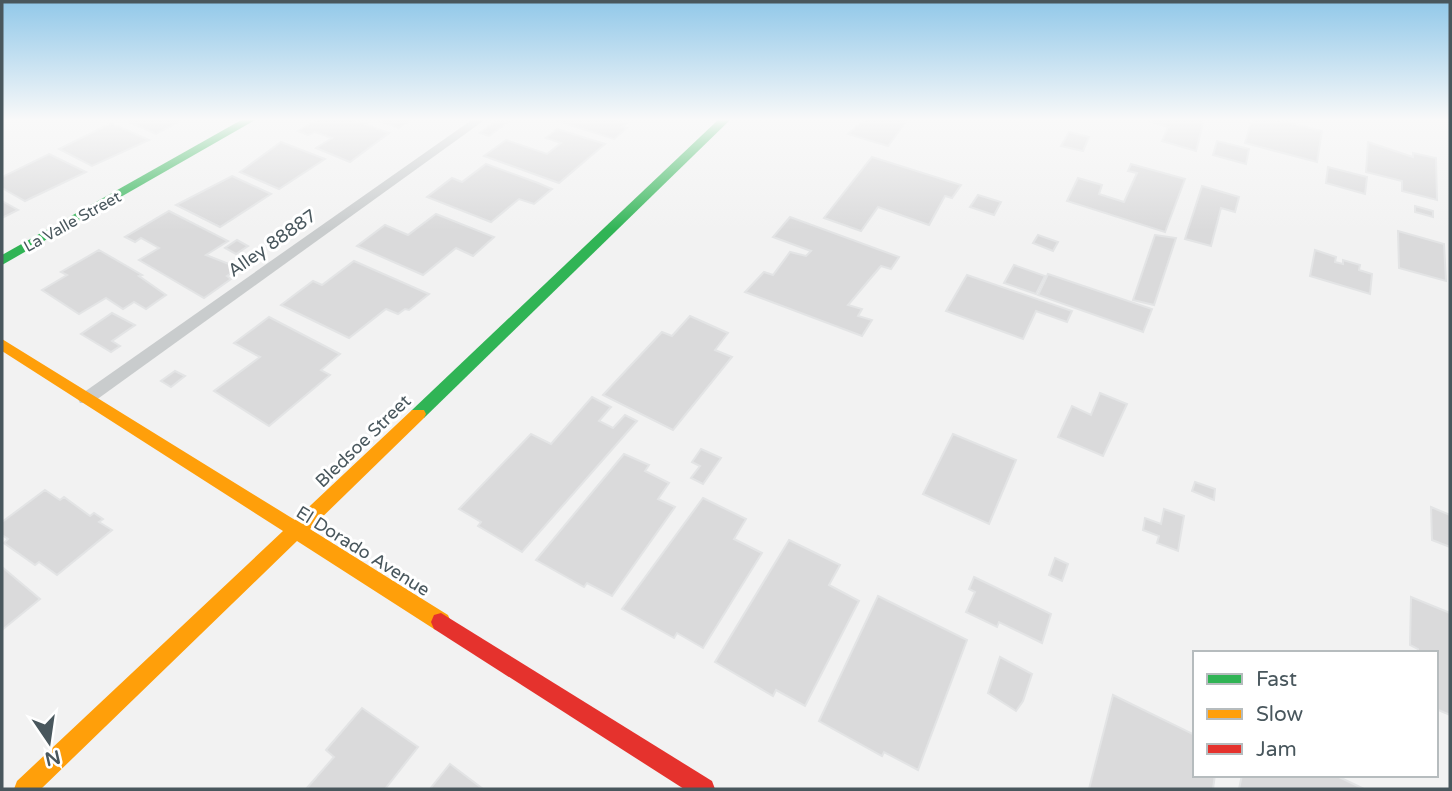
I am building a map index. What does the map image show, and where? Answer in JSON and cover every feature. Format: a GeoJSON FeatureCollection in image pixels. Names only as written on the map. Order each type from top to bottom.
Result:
{"type":"FeatureCollection","features":[{"type":"Feature","properties":{"kind":"street","name":"La Valle Street"},"geometry":{"type":"LineString","coordinates":[[2,261],[189,156]]}},
{"type":"Feature","properties":{"kind":"street","name":"Bledsoe Street"},"geometry":{"type":"LineString","coordinates":[[25,789],[689,156]]}},
{"type":"Feature","properties":{"kind":"street","name":"El Dorado Avenue"},"geometry":{"type":"LineString","coordinates":[[2,344],[704,789]]}},
{"type":"Feature","properties":{"kind":"lane","name":"Alley 88887"},"geometry":{"type":"LineString","coordinates":[[86,399],[430,156]]}},
{"type":"Feature","properties":{"kind":"building"},"geometry":{"type":"Polygon","coordinates":[[[45,156],[53,156],[86,172],[25,201],[2,188],[2,177],[45,156]]]}},
{"type":"Feature","properties":{"kind":"building"},"geometry":{"type":"Polygon","coordinates":[[[72,156],[114,156],[92,166],[72,156]]]}},
{"type":"Feature","properties":{"kind":"building"},"geometry":{"type":"Polygon","coordinates":[[[262,156],[317,156],[325,159],[279,189],[240,172],[262,156]]]}},
{"type":"Feature","properties":{"kind":"building"},"geometry":{"type":"Polygon","coordinates":[[[335,156],[358,156],[350,162],[335,156]]]}},
{"type":"Feature","properties":{"kind":"building"},"geometry":{"type":"Polygon","coordinates":[[[484,156],[591,156],[559,183],[484,156]]]}},
{"type":"Feature","properties":{"kind":"building"},"geometry":{"type":"Polygon","coordinates":[[[1216,156],[1248,156],[1246,164],[1216,156]]]}},
{"type":"Feature","properties":{"kind":"building"},"geometry":{"type":"Polygon","coordinates":[[[1294,156],[1318,156],[1317,162],[1294,156]]]}},
{"type":"Feature","properties":{"kind":"building"},"geometry":{"type":"Polygon","coordinates":[[[1367,156],[1436,158],[1437,200],[1402,191],[1402,181],[1366,172],[1367,156]]]}},
{"type":"Feature","properties":{"kind":"building"},"geometry":{"type":"Polygon","coordinates":[[[872,157],[961,185],[952,198],[945,196],[929,225],[878,207],[861,231],[824,218],[872,157]]]}},
{"type":"Feature","properties":{"kind":"building"},"geometry":{"type":"Polygon","coordinates":[[[486,164],[552,189],[534,204],[519,199],[491,222],[427,197],[452,178],[462,182],[486,164]]]}},
{"type":"Feature","properties":{"kind":"building"},"geometry":{"type":"Polygon","coordinates":[[[1131,164],[1185,179],[1165,232],[1067,201],[1078,178],[1102,185],[1099,194],[1124,202],[1137,173],[1128,171],[1131,164]]]}},
{"type":"Feature","properties":{"kind":"building"},"geometry":{"type":"Polygon","coordinates":[[[1328,167],[1367,177],[1365,194],[1326,183],[1328,167]]]}},
{"type":"Feature","properties":{"kind":"building"},"geometry":{"type":"Polygon","coordinates":[[[232,176],[271,194],[220,227],[176,205],[232,176]]]}},
{"type":"Feature","properties":{"kind":"building"},"geometry":{"type":"Polygon","coordinates":[[[1202,186],[1239,197],[1235,212],[1221,208],[1211,246],[1185,239],[1202,186]]]}},
{"type":"Feature","properties":{"kind":"building"},"geometry":{"type":"Polygon","coordinates":[[[978,195],[1001,202],[994,215],[970,207],[978,195]]]}},
{"type":"Feature","properties":{"kind":"building"},"geometry":{"type":"Polygon","coordinates":[[[2,201],[18,210],[2,218],[2,201]]]}},
{"type":"Feature","properties":{"kind":"building"},"geometry":{"type":"Polygon","coordinates":[[[1415,206],[1433,211],[1433,217],[1415,212],[1415,206]]]}},
{"type":"Feature","properties":{"kind":"building"},"geometry":{"type":"Polygon","coordinates":[[[169,211],[228,241],[206,255],[239,268],[227,276],[231,279],[204,298],[139,260],[159,248],[141,238],[135,242],[125,237],[169,211]]]}},
{"type":"Feature","properties":{"kind":"building"},"geometry":{"type":"Polygon","coordinates":[[[436,214],[494,237],[473,256],[456,248],[423,275],[357,246],[385,225],[408,235],[436,214]]]}},
{"type":"Feature","properties":{"kind":"building"},"geometry":{"type":"Polygon","coordinates":[[[790,217],[899,257],[891,269],[881,266],[848,305],[862,309],[858,316],[872,320],[862,336],[745,292],[764,272],[773,275],[790,252],[806,256],[811,251],[773,237],[790,217]]]}},
{"type":"Feature","properties":{"kind":"building"},"geometry":{"type":"Polygon","coordinates":[[[1398,231],[1444,244],[1446,281],[1399,268],[1398,231]]]}},
{"type":"Feature","properties":{"kind":"building"},"geometry":{"type":"Polygon","coordinates":[[[1038,235],[1058,242],[1053,251],[1033,243],[1038,235]]]}},
{"type":"Feature","properties":{"kind":"building"},"geometry":{"type":"Polygon","coordinates":[[[1155,235],[1176,238],[1154,305],[1133,300],[1155,235]]]}},
{"type":"Feature","properties":{"kind":"building"},"geometry":{"type":"Polygon","coordinates":[[[237,240],[248,246],[236,254],[225,248],[237,240]]]}},
{"type":"Feature","properties":{"kind":"building"},"geometry":{"type":"Polygon","coordinates":[[[99,250],[142,275],[139,276],[166,295],[146,309],[134,302],[123,309],[106,298],[79,314],[42,290],[67,275],[61,272],[99,250]]]}},
{"type":"Feature","properties":{"kind":"building"},"geometry":{"type":"Polygon","coordinates":[[[1315,250],[1336,257],[1335,262],[1343,264],[1343,260],[1360,265],[1359,270],[1372,274],[1370,294],[1310,276],[1315,250]]]}},
{"type":"Feature","properties":{"kind":"building"},"geometry":{"type":"Polygon","coordinates":[[[354,261],[429,294],[409,310],[405,309],[398,314],[386,309],[349,338],[281,305],[313,281],[322,285],[354,261]]]}},
{"type":"Feature","properties":{"kind":"building"},"geometry":{"type":"Polygon","coordinates":[[[1014,265],[1045,276],[1036,294],[1004,283],[1014,265]]]}},
{"type":"Feature","properties":{"kind":"building"},"geometry":{"type":"Polygon","coordinates":[[[1048,274],[1152,309],[1143,332],[1038,295],[1048,274]]]}},
{"type":"Feature","properties":{"kind":"building"},"geometry":{"type":"Polygon","coordinates":[[[967,275],[1072,311],[1067,322],[1036,311],[1023,339],[946,311],[967,275]]]}},
{"type":"Feature","properties":{"kind":"building"},"geometry":{"type":"Polygon","coordinates":[[[112,313],[135,325],[112,341],[120,346],[111,352],[81,334],[112,313]]]}},
{"type":"Feature","properties":{"kind":"building"},"geometry":{"type":"Polygon","coordinates":[[[690,316],[728,333],[715,350],[732,357],[673,430],[603,395],[662,332],[672,336],[690,316]]]}},
{"type":"Feature","properties":{"kind":"building"},"geometry":{"type":"Polygon","coordinates":[[[269,317],[340,354],[321,370],[330,375],[269,426],[214,391],[260,357],[234,343],[269,317]]]}},
{"type":"Feature","properties":{"kind":"building"},"geometry":{"type":"Polygon","coordinates":[[[175,371],[185,376],[171,387],[161,381],[175,371]]]}},
{"type":"Feature","properties":{"kind":"building"},"geometry":{"type":"Polygon","coordinates":[[[1100,393],[1127,404],[1103,456],[1058,437],[1072,406],[1091,415],[1100,393]]]}},
{"type":"Feature","properties":{"kind":"building"},"geometry":{"type":"Polygon","coordinates":[[[592,397],[611,407],[599,421],[613,428],[625,415],[637,421],[522,552],[478,526],[481,522],[459,509],[531,434],[551,444],[592,397]]]}},
{"type":"Feature","properties":{"kind":"building"},"geometry":{"type":"Polygon","coordinates":[[[953,434],[1016,460],[989,524],[923,494],[953,434]]]}},
{"type":"Feature","properties":{"kind":"building"},"geometry":{"type":"Polygon","coordinates":[[[701,449],[721,458],[703,484],[691,478],[700,466],[692,462],[701,449]]]}},
{"type":"Feature","properties":{"kind":"building"},"geometry":{"type":"Polygon","coordinates":[[[624,454],[649,465],[645,471],[669,483],[658,499],[675,507],[612,596],[587,583],[584,587],[536,560],[624,454]]]}},
{"type":"Feature","properties":{"kind":"building"},"geometry":{"type":"Polygon","coordinates":[[[1195,482],[1215,489],[1214,500],[1192,491],[1195,482]]]}},
{"type":"Feature","properties":{"kind":"building"},"geometry":{"type":"Polygon","coordinates":[[[45,490],[60,500],[64,497],[90,516],[94,513],[103,519],[99,522],[112,530],[57,575],[39,562],[35,565],[4,543],[8,539],[2,535],[2,522],[45,490]]]}},
{"type":"Feature","properties":{"kind":"building"},"geometry":{"type":"Polygon","coordinates":[[[703,498],[746,519],[734,539],[762,553],[703,648],[677,633],[674,638],[622,609],[703,498]]]}},
{"type":"Feature","properties":{"kind":"building"},"geometry":{"type":"Polygon","coordinates":[[[1431,507],[1450,515],[1450,547],[1432,540],[1431,507]]]}},
{"type":"Feature","properties":{"kind":"building"},"geometry":{"type":"Polygon","coordinates":[[[1164,509],[1184,516],[1178,551],[1157,543],[1159,536],[1143,530],[1145,518],[1161,524],[1164,509]]]}},
{"type":"Feature","properties":{"kind":"building"},"geometry":{"type":"Polygon","coordinates":[[[789,540],[840,565],[829,585],[859,601],[805,706],[776,690],[773,696],[715,662],[789,540]]]}},
{"type":"Feature","properties":{"kind":"building"},"geometry":{"type":"Polygon","coordinates":[[[1055,558],[1068,564],[1062,581],[1049,575],[1055,558]]]}},
{"type":"Feature","properties":{"kind":"building"},"geometry":{"type":"Polygon","coordinates":[[[2,567],[40,599],[2,630],[2,567]]]}},
{"type":"Feature","properties":{"kind":"building"},"geometry":{"type":"Polygon","coordinates":[[[974,577],[1051,614],[1042,643],[999,622],[997,627],[966,612],[975,592],[969,589],[974,577]]]}},
{"type":"Feature","properties":{"kind":"building"},"geometry":{"type":"Polygon","coordinates":[[[878,596],[967,640],[918,770],[884,752],[882,756],[819,721],[878,596]]]}},
{"type":"Feature","properties":{"kind":"building"},"geometry":{"type":"Polygon","coordinates":[[[1411,597],[1450,613],[1450,715],[1438,710],[1438,651],[1418,651],[1410,645],[1411,597]]]}},
{"type":"Feature","properties":{"kind":"building"},"geometry":{"type":"Polygon","coordinates":[[[1000,657],[1032,674],[1023,701],[1016,711],[988,693],[1000,657]]]}},
{"type":"Feature","properties":{"kind":"building"},"geometry":{"type":"Polygon","coordinates":[[[1113,695],[1193,734],[1193,777],[1215,777],[1213,789],[1089,789],[1113,695]]]}},
{"type":"Feature","properties":{"kind":"building"},"geometry":{"type":"Polygon","coordinates":[[[362,708],[418,747],[385,789],[306,789],[334,757],[326,750],[362,708]]]}},
{"type":"Feature","properties":{"kind":"building"},"geometry":{"type":"Polygon","coordinates":[[[450,764],[483,789],[430,789],[450,764]]]}},
{"type":"Feature","properties":{"kind":"building"},"geometry":{"type":"Polygon","coordinates":[[[1242,777],[1339,777],[1364,789],[1239,789],[1242,777]]]}},
{"type":"Feature","properties":{"kind":"traffic: fast"},"geometry":{"type":"LineString","coordinates":[[2,261],[187,156]]}},
{"type":"Feature","properties":{"kind":"traffic: fast"},"geometry":{"type":"LineString","coordinates":[[418,414],[687,156]]}},
{"type":"Feature","properties":{"kind":"traffic: slow"},"geometry":{"type":"LineString","coordinates":[[2,344],[441,622]]}},
{"type":"Feature","properties":{"kind":"traffic: slow"},"geometry":{"type":"LineString","coordinates":[[25,789],[418,414]]}},
{"type":"Feature","properties":{"kind":"traffic: jam"},"geometry":{"type":"LineString","coordinates":[[441,622],[704,789]]}}]}
